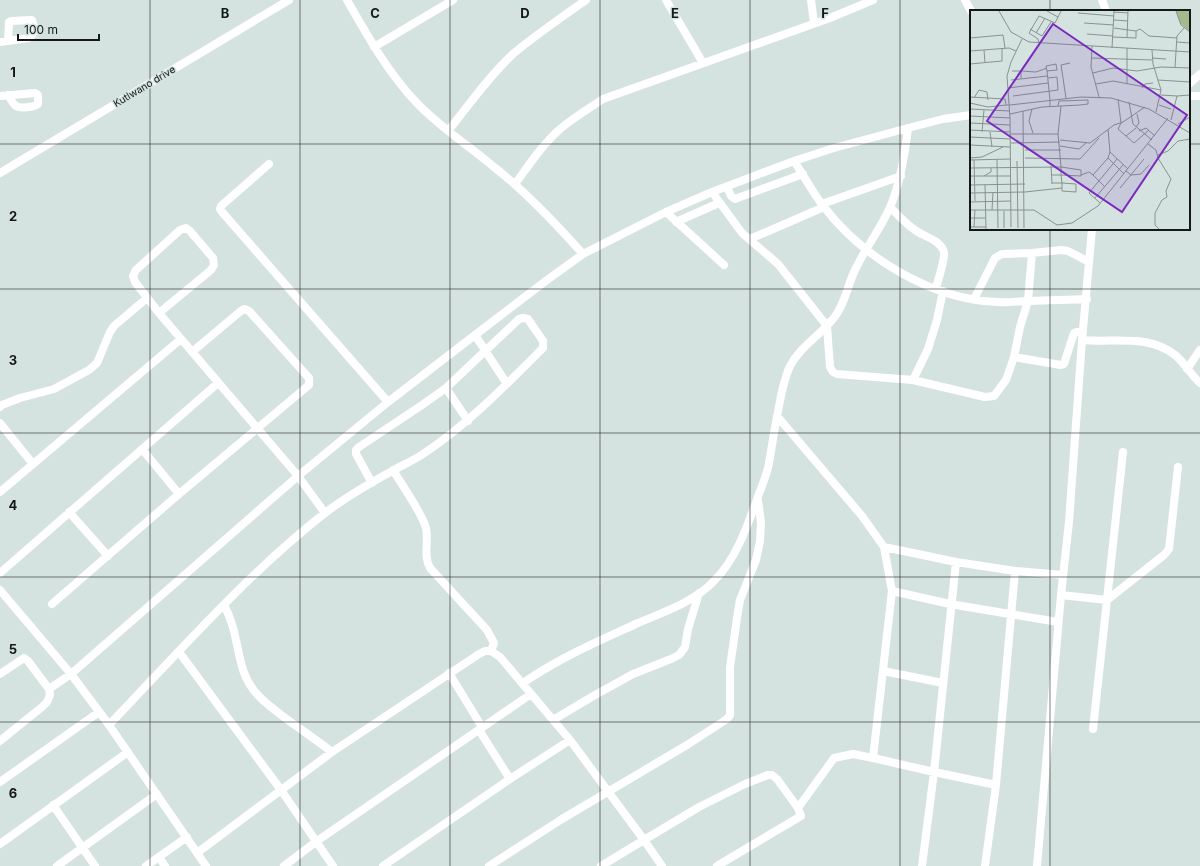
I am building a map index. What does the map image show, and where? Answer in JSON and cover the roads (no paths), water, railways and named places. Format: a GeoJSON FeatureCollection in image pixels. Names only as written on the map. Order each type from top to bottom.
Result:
{"type":"FeatureCollection","features":[{"type":"Feature","properties":{"kind":"street","name":"Kutlwano drive"},"geometry":{"type":"LineString","coordinates":[[0,173],[289,0]]}},
{"type":"Feature","properties":{"kind":"street"},"geometry":{"type":"LineString","coordinates":[[346,0],[388,68],[415,102],[448,131],[515,184],[552,219],[583,254]]}},
{"type":"Feature","properties":{"kind":"street"},"geometry":{"type":"LineString","coordinates":[[374,47],[453,0]]}},
{"type":"Feature","properties":{"kind":"street"},"geometry":{"type":"LineString","coordinates":[[448,131],[499,68],[552,23],[586,0]]}},
{"type":"Feature","properties":{"kind":"street"},"geometry":{"type":"LineString","coordinates":[[666,0],[703,63]]}},
{"type":"Feature","properties":{"kind":"street"},"geometry":{"type":"LineString","coordinates":[[811,0],[814,23]]}},
{"type":"Feature","properties":{"kind":"street"},"geometry":{"type":"LineString","coordinates":[[515,184],[559,130],[579,114],[603,99],[814,23],[873,0]]}},
{"type":"Feature","properties":{"kind":"street"},"geometry":{"type":"LineString","coordinates":[[965,0],[970,10]]}},
{"type":"Feature","properties":{"kind":"street"},"geometry":{"type":"LineString","coordinates":[[1102,0],[1106,10]]}},
{"type":"Feature","properties":{"kind":"street"},"geometry":{"type":"LineString","coordinates":[[1190,83],[1200,74]]}},
{"type":"Feature","properties":{"kind":"street"},"geometry":{"type":"LineString","coordinates":[[49,689],[70,674],[298,476],[388,402],[474,335],[583,254],[666,212],[712,192],[794,161],[834,148],[908,128],[943,119],[970,115]]}},
{"type":"Feature","properties":{"kind":"street"},"geometry":{"type":"LineString","coordinates":[[523,683],[542,670],[586,646],[666,611],[699,593],[713,583],[722,573],[734,555],[747,526],[768,468],[785,380],[791,365],[799,352],[827,326],[838,313],[855,269],[890,207],[901,176],[908,128]]}},
{"type":"Feature","properties":{"kind":"street"},"geometry":{"type":"LineString","coordinates":[[794,161],[823,206],[848,234],[866,250],[908,277],[939,290],[974,299],[999,302],[1087,299]]}},
{"type":"Feature","properties":{"kind":"street"},"geometry":{"type":"LineString","coordinates":[[269,164],[221,206],[220,209],[388,402]]}},
{"type":"Feature","properties":{"kind":"street"},"geometry":{"type":"LineString","coordinates":[[763,173],[769,186]]}},
{"type":"Feature","properties":{"kind":"street"},"geometry":{"type":"LineString","coordinates":[[727,187],[733,198],[735,198],[803,174]]}},
{"type":"Feature","properties":{"kind":"street"},"geometry":{"type":"LineString","coordinates":[[750,239],[823,206],[901,176]]}},
{"type":"Feature","properties":{"kind":"street"},"geometry":{"type":"LineString","coordinates":[[712,192],[742,233],[778,264],[827,326],[830,367],[833,372],[837,374],[913,380],[985,397],[994,396],[1006,380],[1014,357],[1020,327],[1028,301],[1032,254]]}},
{"type":"Feature","properties":{"kind":"street"},"geometry":{"type":"LineString","coordinates":[[676,222],[719,203]]}},
{"type":"Feature","properties":{"kind":"street"},"geometry":{"type":"LineString","coordinates":[[890,207],[907,225],[942,247],[944,254],[939,290],[938,320],[928,349],[913,380]]}},
{"type":"Feature","properties":{"kind":"street"},"geometry":{"type":"LineString","coordinates":[[666,212],[724,265]]}},
{"type":"Feature","properties":{"kind":"street"},"geometry":{"type":"LineString","coordinates":[[159,313],[212,270],[214,265],[213,258],[186,228],[180,230],[136,270],[133,276],[134,282],[159,313],[218,383],[298,476],[325,513]]}},
{"type":"Feature","properties":{"kind":"street"},"geometry":{"type":"LineString","coordinates":[[1037,866],[1058,622],[1069,522],[1092,230]]}},
{"type":"Feature","properties":{"kind":"street"},"geometry":{"type":"LineString","coordinates":[[974,299],[998,255],[1032,254],[1061,250],[1068,251],[1089,262]]}},
{"type":"Feature","properties":{"kind":"street"},"geometry":{"type":"LineString","coordinates":[[0,407],[20,398],[54,389],[89,370],[97,363],[114,326],[147,298]]}},
{"type":"Feature","properties":{"kind":"street"},"geometry":{"type":"LineString","coordinates":[[52,604],[179,494],[309,385],[309,378],[250,311],[245,309],[192,352]]}},
{"type":"Feature","properties":{"kind":"street"},"geometry":{"type":"LineString","coordinates":[[110,725],[224,605],[276,555],[325,513],[393,470],[422,455],[468,420],[507,384],[543,348],[543,341],[528,319],[519,319],[446,388],[356,450],[356,454],[372,483]]}},
{"type":"Feature","properties":{"kind":"street"},"geometry":{"type":"LineString","coordinates":[[1014,357],[1061,365],[1064,364],[1074,333],[1076,332],[1083,336],[1100,341],[1143,341],[1160,346],[1176,356],[1200,383]]}},
{"type":"Feature","properties":{"kind":"street"},"geometry":{"type":"LineString","coordinates":[[474,335],[507,384]]}},
{"type":"Feature","properties":{"kind":"street"},"geometry":{"type":"LineString","coordinates":[[0,492],[181,339]]}},
{"type":"Feature","properties":{"kind":"street"},"geometry":{"type":"LineString","coordinates":[[1187,370],[1200,350]]}},
{"type":"Feature","properties":{"kind":"street"},"geometry":{"type":"LineString","coordinates":[[0,573],[218,383]]}},
{"type":"Feature","properties":{"kind":"street"},"geometry":{"type":"LineString","coordinates":[[446,388],[468,420]]}},
{"type":"Feature","properties":{"kind":"street"},"geometry":{"type":"LineString","coordinates":[[778,416],[862,516],[884,547],[892,591],[873,758]]}},
{"type":"Feature","properties":{"kind":"street"},"geometry":{"type":"LineString","coordinates":[[0,423],[33,464]]}},
{"type":"Feature","properties":{"kind":"street"},"geometry":{"type":"LineString","coordinates":[[142,449],[179,494]]}},
{"type":"Feature","properties":{"kind":"street"},"geometry":{"type":"LineString","coordinates":[[1093,729],[1123,452]]}},
{"type":"Feature","properties":{"kind":"street"},"geometry":{"type":"LineString","coordinates":[[1061,595],[1107,600],[1164,555],[1168,549],[1178,467]]}},
{"type":"Feature","properties":{"kind":"street"},"geometry":{"type":"LineString","coordinates":[[393,470],[424,522],[427,534],[427,563],[487,630],[494,643],[491,651]]}},
{"type":"Feature","properties":{"kind":"street"},"geometry":{"type":"LineString","coordinates":[[489,866],[562,819],[687,745],[727,719],[730,715],[730,667],[740,600],[756,560],[760,541],[761,522],[757,498]]}},
{"type":"Feature","properties":{"kind":"street"},"geometry":{"type":"LineString","coordinates":[[70,512],[108,556]]}},
{"type":"Feature","properties":{"kind":"street"},"geometry":{"type":"LineString","coordinates":[[884,547],[956,562],[1015,571],[1063,575]]}},
{"type":"Feature","properties":{"kind":"street"},"geometry":{"type":"LineString","coordinates":[[922,866],[934,772],[950,604],[956,562]]}},
{"type":"Feature","properties":{"kind":"street"},"geometry":{"type":"LineString","coordinates":[[985,866],[996,785],[1015,571]]}},
{"type":"Feature","properties":{"kind":"street"},"geometry":{"type":"LineString","coordinates":[[0,590],[70,674],[110,725],[206,866]]}},
{"type":"Feature","properties":{"kind":"street"},"geometry":{"type":"LineString","coordinates":[[892,591],[950,604],[1058,622]]}},
{"type":"Feature","properties":{"kind":"street"},"geometry":{"type":"LineString","coordinates":[[553,720],[594,695],[633,674],[679,655],[685,647],[688,629],[699,593]]}},
{"type":"Feature","properties":{"kind":"street"},"geometry":{"type":"LineString","coordinates":[[224,605],[231,618],[243,670],[248,682],[255,692],[266,704],[332,752]]}},
{"type":"Feature","properties":{"kind":"street"},"geometry":{"type":"LineString","coordinates":[[197,853],[332,752],[479,654],[485,651],[491,651],[500,657],[570,740],[662,866]]}},
{"type":"Feature","properties":{"kind":"street"},"geometry":{"type":"LineString","coordinates":[[179,652],[281,790],[333,866]]}},
{"type":"Feature","properties":{"kind":"street"},"geometry":{"type":"LineString","coordinates":[[0,674],[24,658],[28,661],[49,689],[50,695],[47,702],[32,716],[0,741]]}},
{"type":"Feature","properties":{"kind":"street"},"geometry":{"type":"LineString","coordinates":[[883,671],[943,683]]}},
{"type":"Feature","properties":{"kind":"street"},"geometry":{"type":"LineString","coordinates":[[449,674],[510,779]]}},
{"type":"Feature","properties":{"kind":"street"},"geometry":{"type":"LineString","coordinates":[[284,866],[531,694]]}},
{"type":"Feature","properties":{"kind":"street"},"geometry":{"type":"LineString","coordinates":[[0,782],[99,712]]}},
{"type":"Feature","properties":{"kind":"street"},"geometry":{"type":"LineString","coordinates":[[383,866],[570,740]]}},
{"type":"Feature","properties":{"kind":"street"},"geometry":{"type":"LineString","coordinates":[[1,841],[128,752]]}},
{"type":"Feature","properties":{"kind":"street"},"geometry":{"type":"LineString","coordinates":[[798,808],[834,758],[853,754],[996,785]]}},
{"type":"Feature","properties":{"kind":"street"},"geometry":{"type":"LineString","coordinates":[[601,866],[700,807],[745,784],[768,775],[772,775],[777,779],[798,808],[801,816],[718,866]]}},
{"type":"Feature","properties":{"kind":"street"},"geometry":{"type":"LineString","coordinates":[[57,866],[157,794]]}},
{"type":"Feature","properties":{"kind":"street"},"geometry":{"type":"LineString","coordinates":[[53,805],[95,866]]}},
{"type":"Feature","properties":{"kind":"street"},"geometry":{"type":"LineString","coordinates":[[146,866],[187,838]]}},
{"type":"Feature","properties":{"kind":"street"},"geometry":{"type":"LineString","coordinates":[[159,857],[165,866]]}}]}
